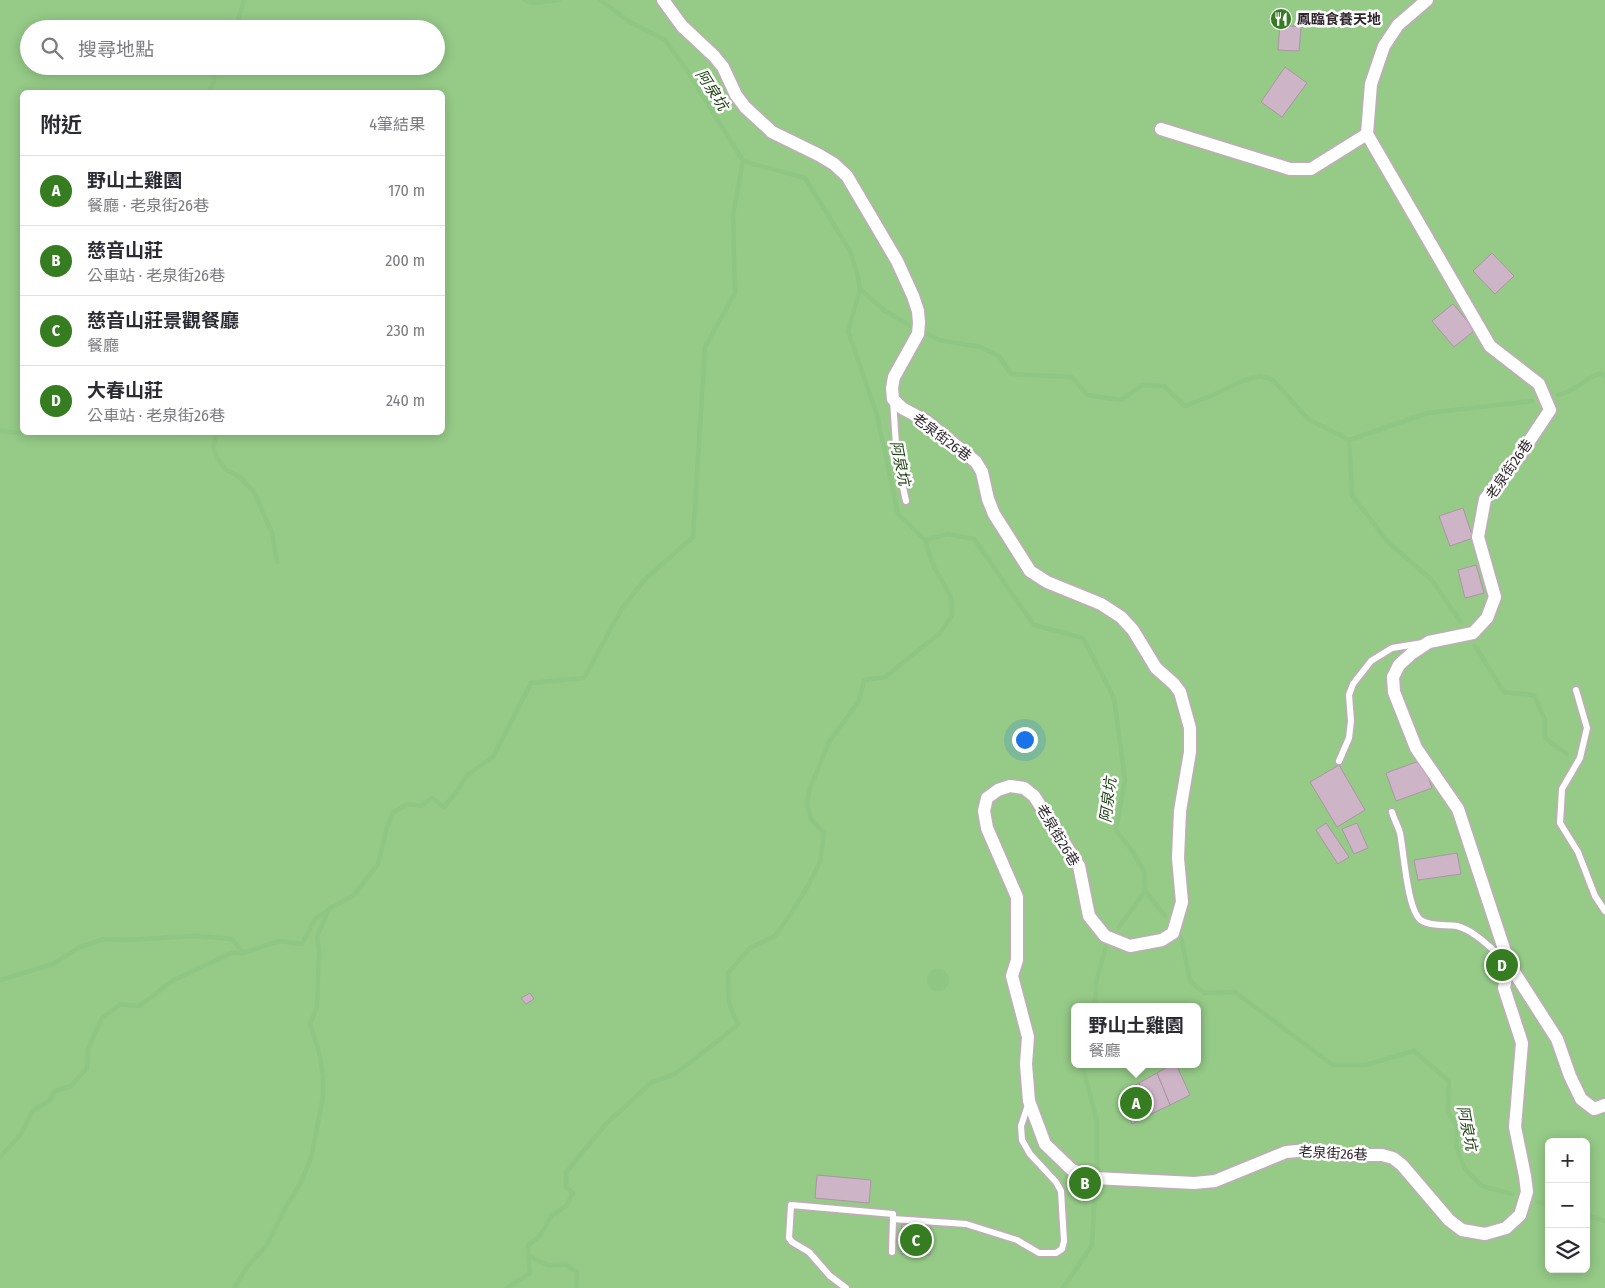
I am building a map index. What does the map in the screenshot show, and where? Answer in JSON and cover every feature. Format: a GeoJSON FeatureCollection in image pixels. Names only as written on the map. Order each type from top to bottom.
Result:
{"type":"FeatureCollection","features":[{"type":"Feature","properties":{"kind":"street"},"geometry":{"type":"LineString","coordinates":[[663,0],[682,26],[723,67],[736,96],[745,107],[772,132],[819,154],[834,164],[846,176],[897,261],[913,296],[918,311],[919,323],[918,334],[894,377],[893,399]]}},
{"type":"Feature","properties":{"kind":"street"},"geometry":{"type":"LineString","coordinates":[[1161,130],[1290,169],[1310,169],[1367,134],[1371,84],[1384,46],[1398,25],[1427,0]]}},
{"type":"Feature","properties":{"kind":"street","name":"老泉街26巷"},"geometry":{"type":"LineString","coordinates":[[1367,134],[1490,346],[1539,384],[1550,410],[1485,500],[1478,537],[1495,597],[1488,618],[1473,633],[1429,642],[1410,654],[1399,665],[1393,677],[1394,692],[1416,748],[1458,809],[1509,964],[1557,1039],[1570,1076],[1581,1099],[1594,1109],[1605,1105]]}},
{"type":"Feature","properties":{"kind":"street","name":"老泉街26巷"},"geometry":{"type":"LineString","coordinates":[[893,399],[902,408],[926,421],[976,462],[982,472],[988,499],[994,514],[1030,571],[1046,582],[1101,604],[1120,617],[1133,630],[1156,668],[1180,692],[1190,728],[1190,752],[1180,811],[1178,858],[1182,902],[1172,933],[1162,940],[1130,946],[1105,936],[1089,916],[1079,866],[1034,796],[1024,788],[1010,786],[998,790],[987,798],[984,811],[987,828],[1017,897],[1017,960],[1012,976],[1028,1036],[1026,1064],[1029,1101],[1045,1144],[1072,1170],[1094,1178],[1194,1183],[1215,1181],[1286,1152],[1309,1150],[1343,1155],[1382,1155],[1393,1158],[1402,1165],[1448,1220],[1462,1230],[1485,1234],[1506,1228],[1520,1215],[1527,1192],[1515,1127],[1522,1043],[1504,988],[1509,964]]}},
{"type":"Feature","properties":{"kind":"lane"},"geometry":{"type":"LineString","coordinates":[[893,399],[897,460],[906,502]]}},
{"type":"Feature","properties":{"kind":"lane"},"geometry":{"type":"LineString","coordinates":[[1339,760],[1348,738],[1351,721],[1348,695],[1353,684],[1371,661],[1392,648],[1429,642]]}},
{"type":"Feature","properties":{"kind":"lane"},"geometry":{"type":"LineString","coordinates":[[1576,690],[1587,728],[1580,758],[1562,789],[1560,823],[1578,852],[1595,896],[1605,911]]}},
{"type":"Feature","properties":{"kind":"lane"},"geometry":{"type":"LineString","coordinates":[[1392,812],[1400,832],[1414,911],[1418,917],[1423,922],[1432,925],[1455,926],[1466,930],[1509,964]]}},
{"type":"Feature","properties":{"kind":"lane"},"geometry":{"type":"LineString","coordinates":[[893,1219],[966,1224],[1017,1240],[1039,1253],[1056,1253],[1062,1249],[1063,1212],[1061,1191],[1056,1182],[1030,1154],[1022,1140],[1021,1126],[1029,1101]]}},
{"type":"Feature","properties":{"kind":"lane"},"geometry":{"type":"LineString","coordinates":[[846,1288],[830,1276],[809,1252],[792,1242],[789,1238],[791,1205],[893,1214],[892,1252]]}},
{"type":"Feature","properties":{"kind":"shaded area"},"geometry":{"type":"Polygon","coordinates":[[[0,0],[1605,0],[1605,1288],[0,1288],[0,0]]]}},
{"type":"Feature","properties":{"kind":"shaded area"},"geometry":{"type":"Polygon","coordinates":[[[934,969],[942,969],[949,976],[949,984],[942,991],[934,991],[927,984],[927,976],[934,969]]]}},
{"type":"Feature","properties":{"kind":"building"},"geometry":{"type":"Polygon","coordinates":[[[1280,25],[1301,27],[1299,51],[1278,50],[1280,25]]]}},
{"type":"Feature","properties":{"kind":"building"},"geometry":{"type":"Polygon","coordinates":[[[1285,67],[1307,83],[1282,117],[1261,102],[1285,67]]]}},
{"type":"Feature","properties":{"kind":"building"},"geometry":{"type":"Polygon","coordinates":[[[1492,253],[1514,276],[1495,294],[1473,271],[1492,253]]]}},
{"type":"Feature","properties":{"kind":"building"},"geometry":{"type":"Polygon","coordinates":[[[1453,304],[1475,330],[1454,347],[1432,321],[1453,304]]]}},
{"type":"Feature","properties":{"kind":"building"},"geometry":{"type":"Polygon","coordinates":[[[1463,508],[1473,538],[1450,546],[1439,516],[1463,508]]]}},
{"type":"Feature","properties":{"kind":"building"},"geometry":{"type":"Polygon","coordinates":[[[1476,565],[1484,593],[1465,598],[1458,570],[1476,565]]]}},
{"type":"Feature","properties":{"kind":"building"},"geometry":{"type":"Polygon","coordinates":[[[1422,760],[1432,788],[1396,801],[1386,773],[1422,760]]]}},
{"type":"Feature","properties":{"kind":"building"},"geometry":{"type":"Polygon","coordinates":[[[1339,765],[1365,810],[1337,827],[1310,782],[1339,765]]]}},
{"type":"Feature","properties":{"kind":"building"},"geometry":{"type":"Polygon","coordinates":[[[1326,823],[1349,857],[1338,864],[1316,830],[1326,823]]]}},
{"type":"Feature","properties":{"kind":"building"},"geometry":{"type":"Polygon","coordinates":[[[1357,823],[1368,848],[1354,854],[1342,829],[1357,823]]]}},
{"type":"Feature","properties":{"kind":"building"},"geometry":{"type":"Polygon","coordinates":[[[1457,853],[1461,874],[1418,880],[1414,860],[1457,853]]]}},
{"type":"Feature","properties":{"kind":"building"},"geometry":{"type":"Polygon","coordinates":[[[530,993],[534,999],[526,1004],[521,998],[530,993]]]}},
{"type":"Feature","properties":{"kind":"building"},"geometry":{"type":"Polygon","coordinates":[[[1166,1068],[1178,1068],[1190,1095],[1170,1105],[1157,1073],[1166,1068]]]}},
{"type":"Feature","properties":{"kind":"building"},"geometry":{"type":"Polygon","coordinates":[[[1157,1073],[1170,1105],[1151,1114],[1139,1083],[1157,1073]]]}},
{"type":"Feature","properties":{"kind":"building"},"geometry":{"type":"Polygon","coordinates":[[[1139,1083],[1151,1114],[1132,1124],[1121,1093],[1139,1083]]]}},
{"type":"Feature","properties":{"kind":"building"},"geometry":{"type":"Polygon","coordinates":[[[817,1175],[871,1180],[869,1203],[815,1198],[817,1175]]]}},
{"type":"Feature","properties":{"kind":"building"},"geometry":{"type":"Polygon","coordinates":[[[902,1224],[931,1225],[930,1255],[901,1254],[902,1224]]]}},
{"type":"Feature","properties":{"kind":"waterway"},"geometry":{"type":"LineString","coordinates":[[238,20],[244,0]]}},
{"type":"Feature","properties":{"kind":"waterway","name":"阿泉坑"},"geometry":{"type":"LineString","coordinates":[[525,0],[534,3],[559,0]]}},
{"type":"Feature","properties":{"kind":"waterway","name":"阿泉坑"},"geometry":{"type":"LineString","coordinates":[[600,0],[630,22],[665,40],[688,72],[743,161],[805,178],[850,251],[858,277],[860,289],[848,331],[877,415],[898,514],[925,540],[948,534],[974,539],[1034,625],[1083,638],[1114,698],[1125,780],[1116,830],[1144,871],[1145,891],[1165,916]]}},
{"type":"Feature","properties":{"kind":"waterway"},"geometry":{"type":"LineString","coordinates":[[210,90],[214,75]]}},
{"type":"Feature","properties":{"kind":"waterway"},"geometry":{"type":"LineString","coordinates":[[234,1288],[247,1267],[267,1245],[300,1184],[311,1158],[323,1097],[323,1076],[319,1052],[310,1024],[317,1007],[319,950],[317,936],[329,909],[354,895],[378,864],[387,827],[393,813],[407,804],[421,806],[432,798],[444,807],[459,789],[466,776],[493,757],[531,683],[584,678],[621,610],[645,579],[693,537],[705,347],[735,293],[733,215],[743,161]]}},
{"type":"Feature","properties":{"kind":"waterway"},"geometry":{"type":"LineString","coordinates":[[860,289],[885,311],[911,326]]}},
{"type":"Feature","properties":{"kind":"waterway"},"geometry":{"type":"LineString","coordinates":[[926,333],[939,340],[980,347],[999,356],[1011,374],[1072,377],[1087,395],[1121,400],[1143,385],[1164,386],[1185,406],[1242,381],[1260,376],[1273,380],[1308,419],[1349,440],[1428,413],[1532,401]]}},
{"type":"Feature","properties":{"kind":"waterway"},"geometry":{"type":"LineString","coordinates":[[1558,395],[1601,373],[1605,376]]}},
{"type":"Feature","properties":{"kind":"waterway"},"geometry":{"type":"LineString","coordinates":[[0,431],[20,433]]}},
{"type":"Feature","properties":{"kind":"waterway"},"geometry":{"type":"LineString","coordinates":[[218,435],[213,447],[217,457],[225,469],[241,478],[254,492],[272,533],[277,562]]}},
{"type":"Feature","properties":{"kind":"waterway"},"geometry":{"type":"LineString","coordinates":[[1349,440],[1352,495],[1387,541],[1432,580],[1461,622]]}},
{"type":"Feature","properties":{"kind":"waterway"},"geometry":{"type":"LineString","coordinates":[[576,1288],[577,1272],[566,1265],[548,1265],[528,1256],[528,1245],[540,1236],[552,1215],[566,1206],[573,1193],[566,1187],[566,1172],[607,1123],[652,1082],[675,1074],[738,1025],[729,1003],[728,973],[750,948],[775,936],[808,886],[820,862],[824,833],[811,819],[807,804],[809,791],[829,742],[859,701],[864,680],[885,677],[940,633],[952,615],[951,597],[934,567],[925,540]]}},
{"type":"Feature","properties":{"kind":"waterway"},"geometry":{"type":"LineString","coordinates":[[1475,646],[1504,692],[1534,695],[1545,720],[1545,738],[1567,754]]}},
{"type":"Feature","properties":{"kind":"waterway"},"geometry":{"type":"LineString","coordinates":[[1119,927],[1145,891]]}},
{"type":"Feature","properties":{"kind":"waterway"},"geometry":{"type":"LineString","coordinates":[[0,1157],[21,1134],[33,1110],[49,1101],[55,1091],[71,1086],[87,1068],[88,1049],[102,1018],[121,1004],[138,1006],[172,981],[231,953],[243,953],[280,941],[302,944],[315,919],[329,910]]}},
{"type":"Feature","properties":{"kind":"waterway"},"geometry":{"type":"LineString","coordinates":[[0,980],[53,964],[80,947],[104,939],[126,940],[195,936],[232,939],[243,953]]}},
{"type":"Feature","properties":{"kind":"waterway","name":"阿泉坑"},"geometry":{"type":"LineString","coordinates":[[1181,937],[1190,981],[1204,993],[1235,992],[1333,1065],[1365,1065],[1414,1051],[1449,1081],[1448,1112],[1456,1125],[1456,1146],[1465,1169],[1482,1186],[1512,1194]]}},
{"type":"Feature","properties":{"kind":"waterway"},"geometry":{"type":"LineString","coordinates":[[1094,1003],[1096,982],[1106,946]]}},
{"type":"Feature","properties":{"kind":"waterway"},"geometry":{"type":"LineString","coordinates":[[1083,1068],[1097,1121],[1097,1168]]}},
{"type":"Feature","properties":{"kind":"waterway"},"geometry":{"type":"LineString","coordinates":[[1063,1288],[1092,1245],[1095,1192]]}},
{"type":"Feature","properties":{"kind":"waterway","name":"阿泉坑"},"geometry":{"type":"LineString","coordinates":[[1538,1202],[1545,1204]]}},
{"type":"Feature","properties":{"kind":"waterway","name":"阿泉坑"},"geometry":{"type":"LineString","coordinates":[[1590,1216],[1605,1221]]}},
{"type":"Feature","properties":{"kind":"waterway"},"geometry":{"type":"LineString","coordinates":[[507,1288],[530,1273],[528,1256]]}},
{"type":"Feature","properties":{"kind":"place","name":"鳳臨食養天地"},"geometry":{"type":"Point","coordinates":[1281,19]}},
{"type":"Feature","properties":{"kind":"place","name":"大春山莊"},"geometry":{"type":"Point","coordinates":[1502,965]}},
{"type":"Feature","properties":{"kind":"place","name":"野山土雞園"},"geometry":{"type":"Point","coordinates":[1136,1103]}},
{"type":"Feature","properties":{"kind":"place","name":"慈音山莊"},"geometry":{"type":"Point","coordinates":[1085,1183]}},
{"type":"Feature","properties":{"kind":"place","name":"慈音山莊景觀餐廳"},"geometry":{"type":"Point","coordinates":[916,1240]}}]}
